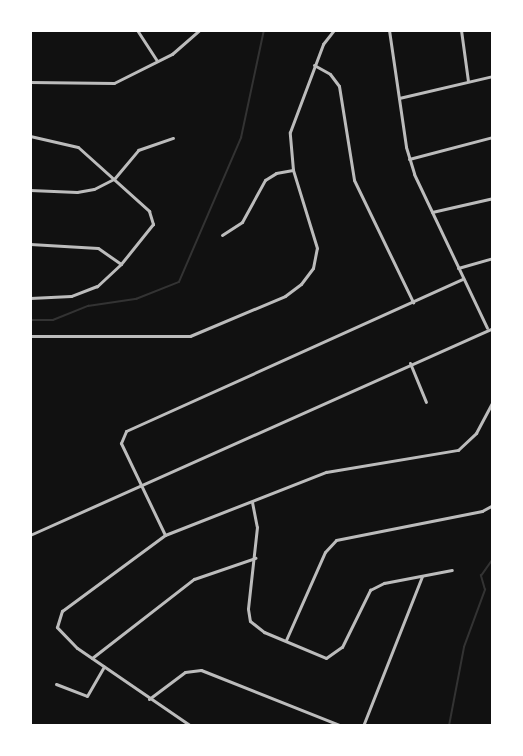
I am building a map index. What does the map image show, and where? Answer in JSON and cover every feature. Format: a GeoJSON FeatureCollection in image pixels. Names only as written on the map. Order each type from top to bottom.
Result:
{"type":"FeatureCollection","features":[{"type":"Feature","properties":{"kind":"street"},"geometry":{"type":"LineString","coordinates":[[137,30],[157,61]]}},
{"type":"Feature","properties":{"kind":"street"},"geometry":{"type":"LineString","coordinates":[[30,82],[114,83],[188,43],[200,30]]}},
{"type":"Feature","properties":{"kind":"street"},"geometry":{"type":"LineString","coordinates":[[30,336],[190,336],[294,290],[313,268],[318,248],[293,170],[292,118],[314,65],[334,30]]}},
{"type":"Feature","properties":{"kind":"street"},"geometry":{"type":"LineString","coordinates":[[390,30],[409,159],[487,328]]}},
{"type":"Feature","properties":{"kind":"street"},"geometry":{"type":"LineString","coordinates":[[461,30],[468,82]]}},
{"type":"Feature","properties":{"kind":"street"},"geometry":{"type":"LineString","coordinates":[[314,65],[330,74],[339,86],[354,180],[413,302]]}},
{"type":"Feature","properties":{"kind":"street"},"geometry":{"type":"LineString","coordinates":[[399,98],[493,76]]}},
{"type":"Feature","properties":{"kind":"street"},"geometry":{"type":"LineString","coordinates":[[30,136],[70,143],[114,178],[149,211],[153,224],[121,264],[97,286],[84,292],[30,298]]}},
{"type":"Feature","properties":{"kind":"street"},"geometry":{"type":"LineString","coordinates":[[409,159],[493,137]]}},
{"type":"Feature","properties":{"kind":"street"},"geometry":{"type":"LineString","coordinates":[[30,190],[86,191],[114,178],[138,150],[173,138]]}},
{"type":"Feature","properties":{"kind":"street"},"geometry":{"type":"LineString","coordinates":[[222,236],[242,222],[265,180],[276,173],[293,170]]}},
{"type":"Feature","properties":{"kind":"street"},"geometry":{"type":"LineString","coordinates":[[432,212],[493,198]]}},
{"type":"Feature","properties":{"kind":"street"},"geometry":{"type":"LineString","coordinates":[[30,244],[98,248],[121,264]]}},
{"type":"Feature","properties":{"kind":"street"},"geometry":{"type":"LineString","coordinates":[[458,268],[493,258]]}},
{"type":"Feature","properties":{"kind":"street"},"geometry":{"type":"LineString","coordinates":[[165,535],[121,443],[126,431],[463,279]]}},
{"type":"Feature","properties":{"kind":"street"},"geometry":{"type":"LineString","coordinates":[[30,535],[487,328],[493,328]]}},
{"type":"Feature","properties":{"kind":"street"},"geometry":{"type":"LineString","coordinates":[[410,363],[426,402]]}},
{"type":"Feature","properties":{"kind":"street"},"geometry":{"type":"LineString","coordinates":[[191,726],[104,667],[59,631],[57,621],[62,611],[165,535],[326,472],[458,450],[476,433],[493,401]]}},
{"type":"Feature","properties":{"kind":"street"},"geometry":{"type":"LineString","coordinates":[[252,502],[257,527],[248,609],[250,621],[264,632],[326,657],[335,655],[370,590],[384,583],[452,570]]}},
{"type":"Feature","properties":{"kind":"street"},"geometry":{"type":"LineString","coordinates":[[286,640],[325,552],[336,540],[482,511],[493,505]]}},
{"type":"Feature","properties":{"kind":"street"},"geometry":{"type":"LineString","coordinates":[[92,658],[194,579],[255,558]]}},
{"type":"Feature","properties":{"kind":"street"},"geometry":{"type":"LineString","coordinates":[[363,726],[423,576]]}},
{"type":"Feature","properties":{"kind":"street"},"geometry":{"type":"LineString","coordinates":[[56,684],[87,696],[104,667]]}},
{"type":"Feature","properties":{"kind":"street"},"geometry":{"type":"LineString","coordinates":[[149,699],[185,672],[201,670],[342,726]]}},
{"type":"Feature","properties":{"kind":"waterway"},"geometry":{"type":"LineString","coordinates":[[30,320],[53,320],[88,306],[136,299],[179,282],[241,138],[264,30]]}},
{"type":"Feature","properties":{"kind":"waterway"},"geometry":{"type":"LineString","coordinates":[[449,726],[464,647],[485,590],[481,576],[493,559]]}}]}
